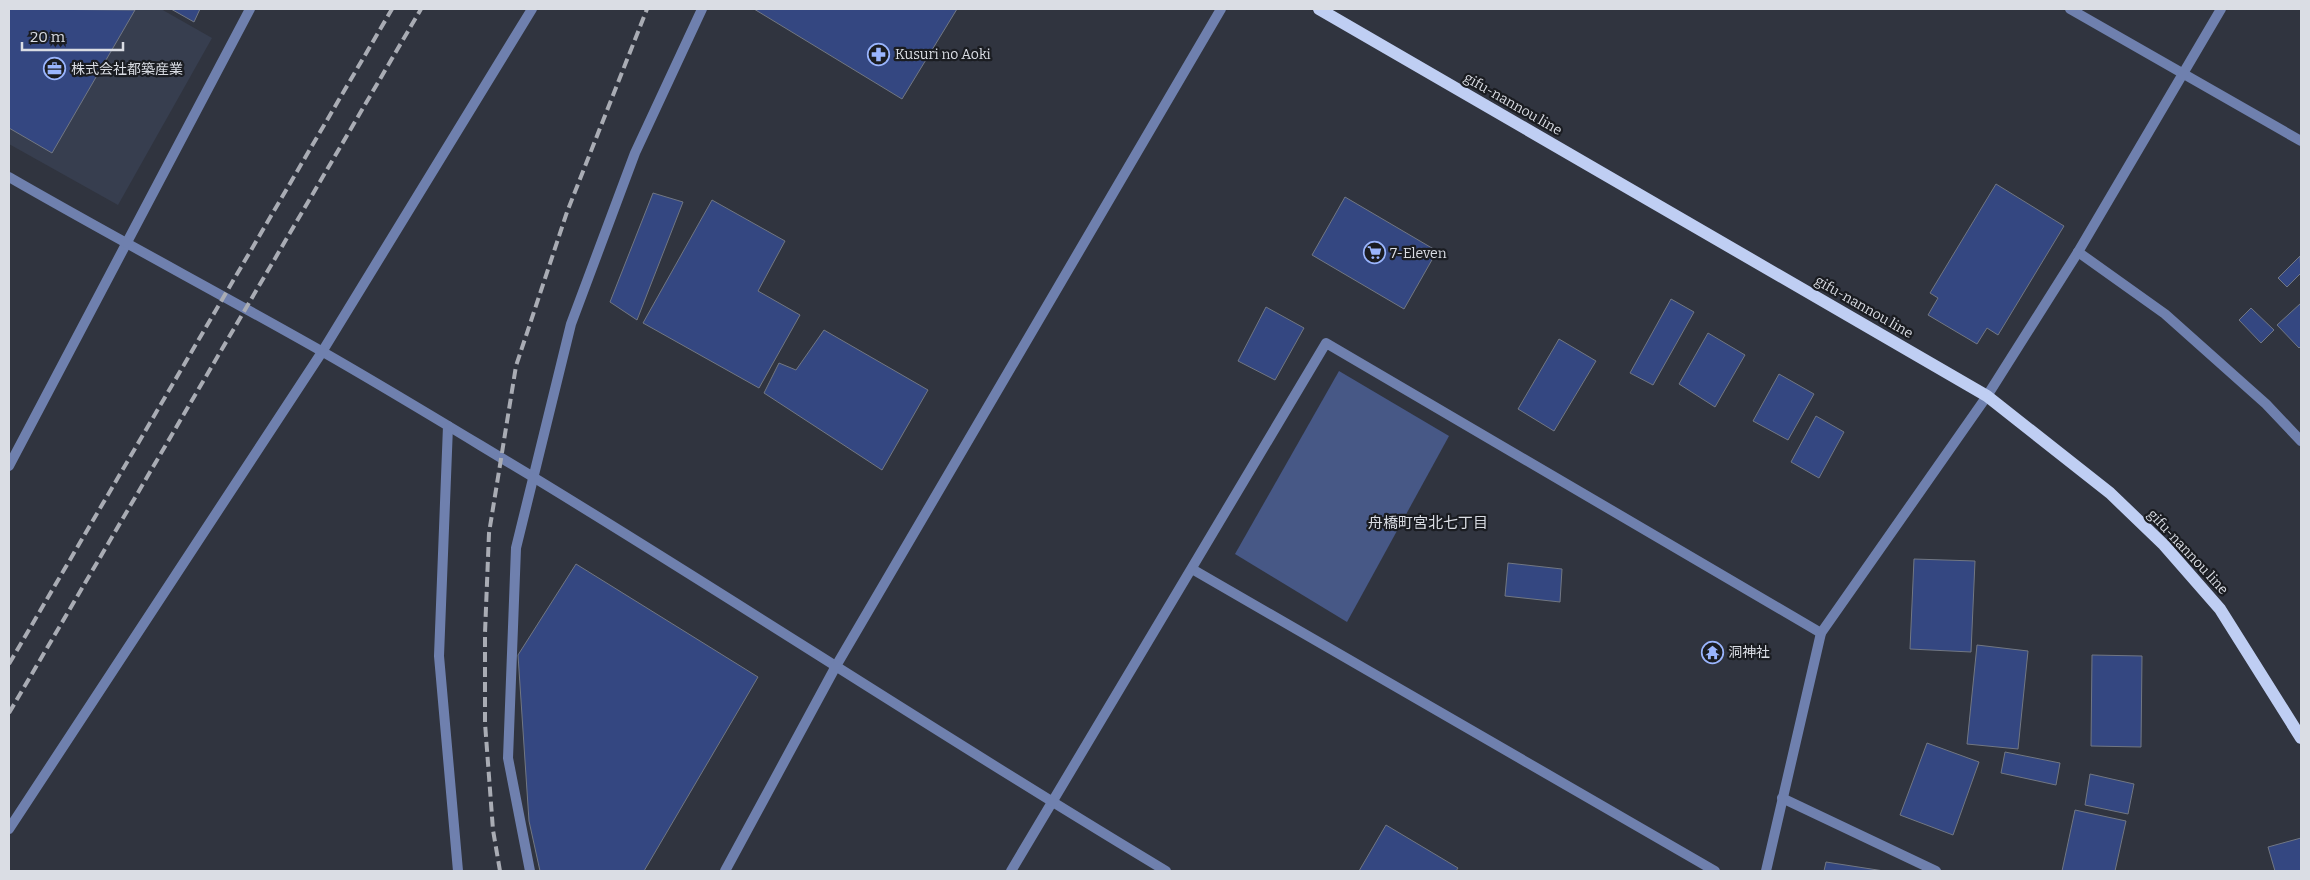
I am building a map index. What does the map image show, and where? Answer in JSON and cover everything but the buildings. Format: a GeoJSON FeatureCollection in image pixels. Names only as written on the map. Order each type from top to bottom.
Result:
{"type":"FeatureCollection","features":[{"type":"Feature","properties":{"kind":"main road","name":"gifu-nannou line"},"geometry":{"type":"LineString","coordinates":[[1319,9],[1987,396],[2110,493],[2164,544],[2220,609],[2301,738]]}},
{"type":"Feature","properties":{"kind":"street"},"geometry":{"type":"LineString","coordinates":[[9,466],[12,455],[126,245],[250,9]]}},
{"type":"Feature","properties":{"kind":"street"},"geometry":{"type":"LineString","coordinates":[[9,829],[322,352],[532,9]]}},
{"type":"Feature","properties":{"kind":"street"},"geometry":{"type":"LineString","coordinates":[[530,871],[508,758],[516,548],[571,324],[635,153],[702,9]]}},
{"type":"Feature","properties":{"kind":"street"},"geometry":{"type":"LineString","coordinates":[[725,871],[836,666],[1221,9]]}},
{"type":"Feature","properties":{"kind":"street"},"geometry":{"type":"LineString","coordinates":[[2070,9],[2301,141]]}},
{"type":"Feature","properties":{"kind":"street"},"geometry":{"type":"LineString","coordinates":[[1766,871],[1820,633],[1987,396],[2078,252],[2220,9]]}},
{"type":"Feature","properties":{"kind":"street"},"geometry":{"type":"LineString","coordinates":[[9,177],[126,245],[322,352],[448,426],[836,666],[1052,803],[1166,871]]}},
{"type":"Feature","properties":{"kind":"street"},"geometry":{"type":"LineString","coordinates":[[2078,252],[2165,314],[2266,404],[2301,440]]}},
{"type":"Feature","properties":{"kind":"street"},"geometry":{"type":"LineString","coordinates":[[1011,871],[1326,343],[1820,633]]}},
{"type":"Feature","properties":{"kind":"street"},"geometry":{"type":"LineString","coordinates":[[448,426],[439,656],[458,871]]}},
{"type":"Feature","properties":{"kind":"street"},"geometry":{"type":"LineString","coordinates":[[1192,569],[1715,871]]}},
{"type":"Feature","properties":{"kind":"street"},"geometry":{"type":"LineString","coordinates":[[1782,798],[1936,871]]}},
{"type":"Feature","properties":{"kind":"shaded area"},"geometry":{"type":"Polygon","coordinates":[[[9,9],[161,9],[212,38],[118,205],[9,144],[9,9]]]}},
{"type":"Feature","properties":{"kind":"shaded area"},"geometry":{"type":"Polygon","coordinates":[[[1339,371],[1449,436],[1347,622],[1235,554],[1339,371]]]}},
{"type":"Feature","properties":{"kind":"railway"},"geometry":{"type":"LineString","coordinates":[[9,664],[392,9]]}},
{"type":"Feature","properties":{"kind":"railway"},"geometry":{"type":"LineString","coordinates":[[9,713],[421,9]]}},
{"type":"Feature","properties":{"kind":"railway"},"geometry":{"type":"LineString","coordinates":[[500,871],[493,830],[485,723],[485,633],[489,533],[516,366],[567,212],[647,9]]}},
{"type":"Feature","properties":{"kind":"place","name":"Kusuri no Aoki"},"geometry":{"type":"Point","coordinates":[879,54]}},
{"type":"Feature","properties":{"kind":"place","name":"株式会社都築産業"},"geometry":{"type":"Point","coordinates":[55,69]}},
{"type":"Feature","properties":{"kind":"place","name":"7-Eleven"},"geometry":{"type":"Point","coordinates":[1374,253]}},
{"type":"Feature","properties":{"kind":"place","name":"洞神社"},"geometry":{"type":"Point","coordinates":[1712,652]}},
{"type":"Feature","properties":{"kind":"district","name":"舟橋町宮北七丁目"},"geometry":{"type":"Point","coordinates":[1428,523]}}]}
